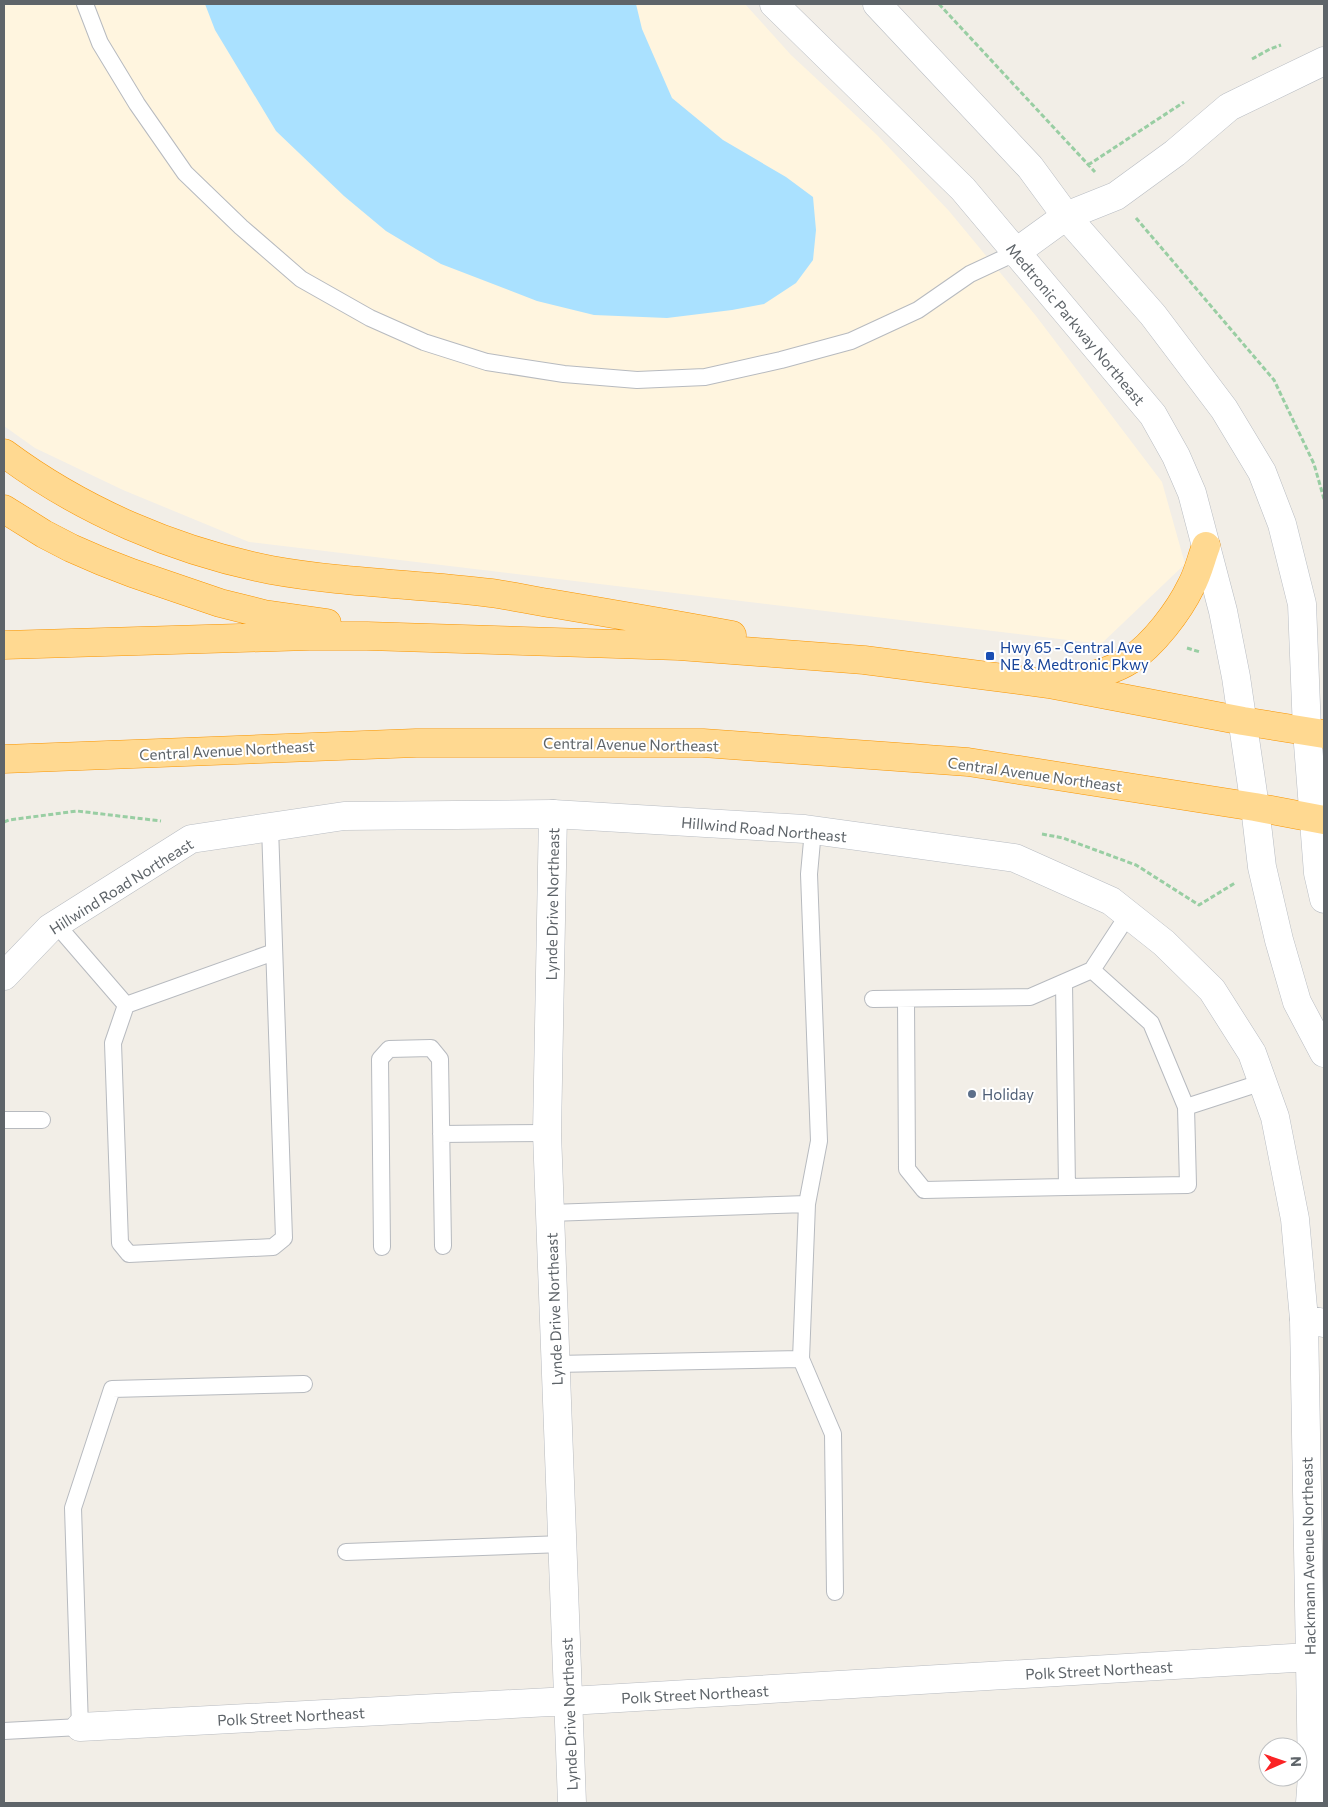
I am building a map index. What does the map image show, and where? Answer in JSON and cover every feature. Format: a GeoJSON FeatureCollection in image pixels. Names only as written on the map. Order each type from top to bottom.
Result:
{"type":"FeatureCollection","features":[{"type":"Feature","properties":{"kind":"highway"},"geometry":{"type":"LineString","coordinates":[[4,453],[55,488],[99,512],[193,550],[231,561],[272,570],[337,578],[493,593],[676,624],[864,660]]}},
{"type":"Feature","properties":{"kind":"highway"},"geometry":{"type":"LineString","coordinates":[[4,509],[44,534],[101,561],[220,603],[264,614],[424,639]]}},
{"type":"Feature","properties":{"kind":"highway"},"geometry":{"type":"LineString","coordinates":[[1057,685],[1109,670],[1130,661],[1150,644],[1192,586],[1206,546]]}},
{"type":"Feature","properties":{"kind":"highway"},"geometry":{"type":"LineString","coordinates":[[4,646],[309,636],[679,646],[864,660],[1057,685],[1244,721],[1316,732]]}},
{"type":"Feature","properties":{"kind":"highway","name":"Central Avenue Northeast"},"geometry":{"type":"LineString","coordinates":[[4,759],[416,742],[703,743],[968,762],[1255,807],[1319,819]]}},
{"type":"Feature","properties":{"kind":"street","name":"Medtronic Parkway Northeast"},"geometry":{"type":"LineString","coordinates":[[774,4],[963,189],[1152,416],[1176,456],[1192,493],[1223,611],[1244,721]]}},
{"type":"Feature","properties":{"kind":"street"},"geometry":{"type":"LineString","coordinates":[[877,4],[1030,167],[1066,216],[1153,315],[1224,409],[1262,472],[1282,524],[1302,604],[1316,732],[1319,819],[1318,873],[1324,899]]}},
{"type":"Feature","properties":{"kind":"street"},"geometry":{"type":"LineString","coordinates":[[1015,253],[1066,216],[1116,196],[1175,153],[1229,107],[1324,61]]}},
{"type":"Feature","properties":{"kind":"street"},"geometry":{"type":"LineString","coordinates":[[1244,721],[1262,867],[1279,940],[1298,1002],[1324,1053]]}},
{"type":"Feature","properties":{"kind":"street","name":"Hillwind Road Northeast"},"geometry":{"type":"LineString","coordinates":[[4,976],[50,928],[191,839],[344,816],[554,814],[813,830],[1015,858],[1111,901],[1164,943],[1212,990],[1252,1053],[1275,1117],[1314,1321]]}},
{"type":"Feature","properties":{"kind":"street","name":"Lynde Drive Northeast"},"geometry":{"type":"LineString","coordinates":[[554,814],[547,1133],[572,1803]]}},
{"type":"Feature","properties":{"kind":"street","name":"Hackmann Avenue Northeast"},"geometry":{"type":"LineString","coordinates":[[1310,1803],[1318,1782],[1310,1658],[1314,1321]]}},
{"type":"Feature","properties":{"kind":"street","name":"Polk Street Northeast"},"geometry":{"type":"LineString","coordinates":[[80,1727],[1310,1658]]}},
{"type":"Feature","properties":{"kind":"lane"},"geometry":{"type":"LineString","coordinates":[[86,4],[100,43],[137,104],[185,174],[241,227],[301,279],[370,318],[424,342],[488,362],[564,374],[637,380],[705,377],[781,360],[851,341],[918,310],[970,274],[1015,253]]}},
{"type":"Feature","properties":{"kind":"lane"},"geometry":{"type":"LineString","coordinates":[[126,1004],[113,1043],[120,1243],[129,1254],[273,1246],[284,1238],[270,827]]}},
{"type":"Feature","properties":{"kind":"lane"},"geometry":{"type":"LineString","coordinates":[[813,830],[809,874],[819,1141],[807,1204],[801,1359],[833,1434],[835,1592]]}},
{"type":"Feature","properties":{"kind":"lane"},"geometry":{"type":"LineString","coordinates":[[873,999],[1030,997],[1092,970],[1128,914]]}},
{"type":"Feature","properties":{"kind":"lane"},"geometry":{"type":"LineString","coordinates":[[56,924],[126,1004]]}},
{"type":"Feature","properties":{"kind":"lane"},"geometry":{"type":"LineString","coordinates":[[126,1004],[274,952]]}},
{"type":"Feature","properties":{"kind":"lane"},"geometry":{"type":"LineString","coordinates":[[906,998],[907,1169],[924,1190],[1188,1185],[1186,1107],[1151,1023],[1092,970]]}},
{"type":"Feature","properties":{"kind":"lane"},"geometry":{"type":"LineString","coordinates":[[1064,983],[1067,1187]]}},
{"type":"Feature","properties":{"kind":"lane"},"geometry":{"type":"LineString","coordinates":[[382,1247],[380,1059],[389,1049],[431,1048],[440,1058],[443,1246]]}},
{"type":"Feature","properties":{"kind":"lane"},"geometry":{"type":"LineString","coordinates":[[1186,1107],[1263,1082]]}},
{"type":"Feature","properties":{"kind":"lane"},"geometry":{"type":"LineString","coordinates":[[4,1120],[42,1120]]}},
{"type":"Feature","properties":{"kind":"lane"},"geometry":{"type":"LineString","coordinates":[[441,1134],[547,1133]]}},
{"type":"Feature","properties":{"kind":"lane"},"geometry":{"type":"LineString","coordinates":[[550,1213],[807,1204]]}},
{"type":"Feature","properties":{"kind":"lane"},"geometry":{"type":"LineString","coordinates":[[556,1364],[801,1359]]}},
{"type":"Feature","properties":{"kind":"lane"},"geometry":{"type":"LineString","coordinates":[[4,1731],[80,1727],[73,1508],[112,1390],[304,1384]]}},
{"type":"Feature","properties":{"kind":"lane"},"geometry":{"type":"LineString","coordinates":[[346,1552],[562,1544]]}},
{"type":"Feature","properties":{"kind":"path"},"geometry":{"type":"LineString","coordinates":[[939,4],[1116,196],[1274,380],[1314,464],[1324,499]]}},
{"type":"Feature","properties":{"kind":"path"},"geometry":{"type":"LineString","coordinates":[[1182,644],[1194,652],[1202,653]]}},
{"type":"Feature","properties":{"kind":"shaded area"},"geometry":{"type":"Polygon","coordinates":[[[4,4],[745,4],[791,55],[877,135],[949,211],[1036,316],[1162,482],[1185,564],[1101,644],[249,542],[123,490],[35,448],[4,426],[4,4]]]}},
{"type":"Feature","properties":{"kind":"water"},"geometry":{"type":"Polygon","coordinates":[[[205,4],[636,4],[642,29],[672,98],[723,140],[786,177],[813,197],[816,230],[813,260],[796,283],[764,304],[667,318],[594,315],[537,301],[441,264],[386,231],[344,196],[276,131],[215,30],[205,4]]]}},
{"type":"Feature","properties":{"kind":"place","name":"Hwy 65 - Central Ave NE & Medtronic Pkwy"},"geometry":{"type":"Point","coordinates":[990,656]}},
{"type":"Feature","properties":{"kind":"place","name":"Holiday"},"geometry":{"type":"Point","coordinates":[972,1094]}}]}
